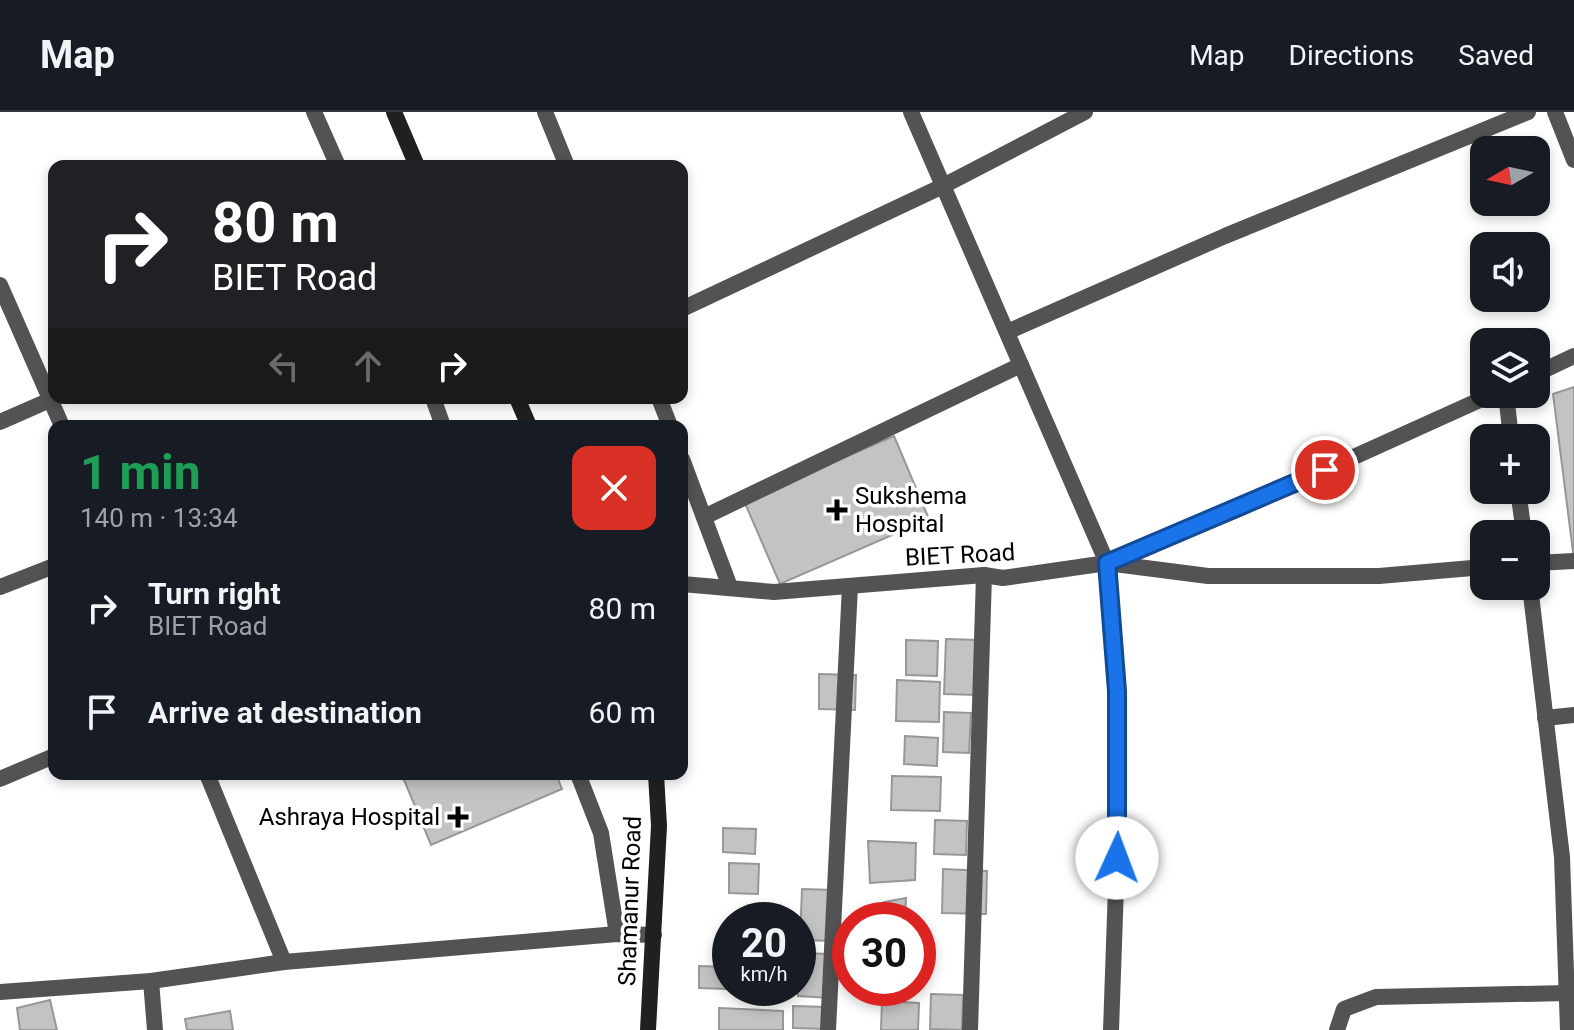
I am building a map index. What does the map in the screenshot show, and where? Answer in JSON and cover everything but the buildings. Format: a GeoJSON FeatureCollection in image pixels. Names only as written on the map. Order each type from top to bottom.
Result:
{"type":"FeatureCollection","features":[{"type":"Feature","properties":{"kind":"main road"},"geometry":{"type":"LineString","coordinates":[[394,112],[414,160]]}},
{"type":"Feature","properties":{"kind":"main road","name":"Shamanur Road"},"geometry":{"type":"LineString","coordinates":[[648,1030],[659,826],[656,780]]}},
{"type":"Feature","properties":{"kind":"street"},"geometry":{"type":"LineString","coordinates":[[314,112],[335,160]]}},
{"type":"Feature","properties":{"kind":"street"},"geometry":{"type":"LineString","coordinates":[[545,112],[565,160]]}},
{"type":"Feature","properties":{"kind":"street"},"geometry":{"type":"LineString","coordinates":[[911,112],[1107,563],[1117,691],[1118,830],[1111,1030]]}},
{"type":"Feature","properties":{"kind":"street"},"geometry":{"type":"LineString","coordinates":[[688,306],[943,186],[1085,112]]}},
{"type":"Feature","properties":{"kind":"street"},"geometry":{"type":"LineString","coordinates":[[1007,332],[1225,236],[1528,112]]}},
{"type":"Feature","properties":{"kind":"street"},"geometry":{"type":"LineString","coordinates":[[1555,112],[1574,160]]}},
{"type":"Feature","properties":{"kind":"street"},"geometry":{"type":"LineString","coordinates":[[0,285],[48,395]]}},
{"type":"Feature","properties":{"kind":"street"},"geometry":{"type":"LineString","coordinates":[[1550,367],[1574,356]]}},
{"type":"Feature","properties":{"kind":"street"},"geometry":{"type":"LineString","coordinates":[[704,517],[1021,365]]}},
{"type":"Feature","properties":{"kind":"street"},"geometry":{"type":"LineString","coordinates":[[0,422],[48,401]]}},
{"type":"Feature","properties":{"kind":"street","name":"BIET Road"},"geometry":{"type":"LineString","coordinates":[[688,584],[774,592],[984,575],[1003,578],[1107,563],[1241,508],[1470,404]]}},
{"type":"Feature","properties":{"kind":"street"},"geometry":{"type":"LineString","coordinates":[[688,475],[730,587]]}},
{"type":"Feature","properties":{"kind":"street"},"geometry":{"type":"LineString","coordinates":[[1550,562],[1574,561]]}},
{"type":"Feature","properties":{"kind":"street"},"geometry":{"type":"LineString","coordinates":[[1107,563],[1208,576],[1379,576],[1470,568]]}},
{"type":"Feature","properties":{"kind":"street"},"geometry":{"type":"LineString","coordinates":[[0,587],[48,568]]}},
{"type":"Feature","properties":{"kind":"street"},"geometry":{"type":"LineString","coordinates":[[970,1030],[984,575]]}},
{"type":"Feature","properties":{"kind":"street"},"geometry":{"type":"LineString","coordinates":[[828,1030],[850,586]]}},
{"type":"Feature","properties":{"kind":"street"},"geometry":{"type":"LineString","coordinates":[[1532,600],[1545,718],[1568,856],[1568,1030]]}},
{"type":"Feature","properties":{"kind":"street"},"geometry":{"type":"LineString","coordinates":[[1545,718],[1574,715]]}},
{"type":"Feature","properties":{"kind":"street"},"geometry":{"type":"LineString","coordinates":[[0,779],[48,759]]}},
{"type":"Feature","properties":{"kind":"street"},"geometry":{"type":"LineString","coordinates":[[209,780],[284,962]]}},
{"type":"Feature","properties":{"kind":"street"},"geometry":{"type":"LineString","coordinates":[[580,780],[601,833],[617,934]]}},
{"type":"Feature","properties":{"kind":"street"},"geometry":{"type":"LineString","coordinates":[[0,992],[151,981],[284,962],[617,934],[654,935]]}},
{"type":"Feature","properties":{"kind":"street"},"geometry":{"type":"LineString","coordinates":[[151,981],[155,1030]]}},
{"type":"Feature","properties":{"kind":"street"},"geometry":{"type":"LineString","coordinates":[[1337,1030],[1344,1009],[1376,997],[1567,993]]}},
{"type":"Feature","properties":{"kind":"place","name":"Sukshema Hospital"},"geometry":{"type":"Point","coordinates":[837,510]}},
{"type":"Feature","properties":{"kind":"place","name":"Ashraya Hospital"},"geometry":{"type":"Point","coordinates":[458,817]}},
{"type":"Feature","properties":{"kind":"route"},"geometry":{"type":"LineString","coordinates":[[1117,858],[1117,691],[1107,563],[1325,470]]}}]}
